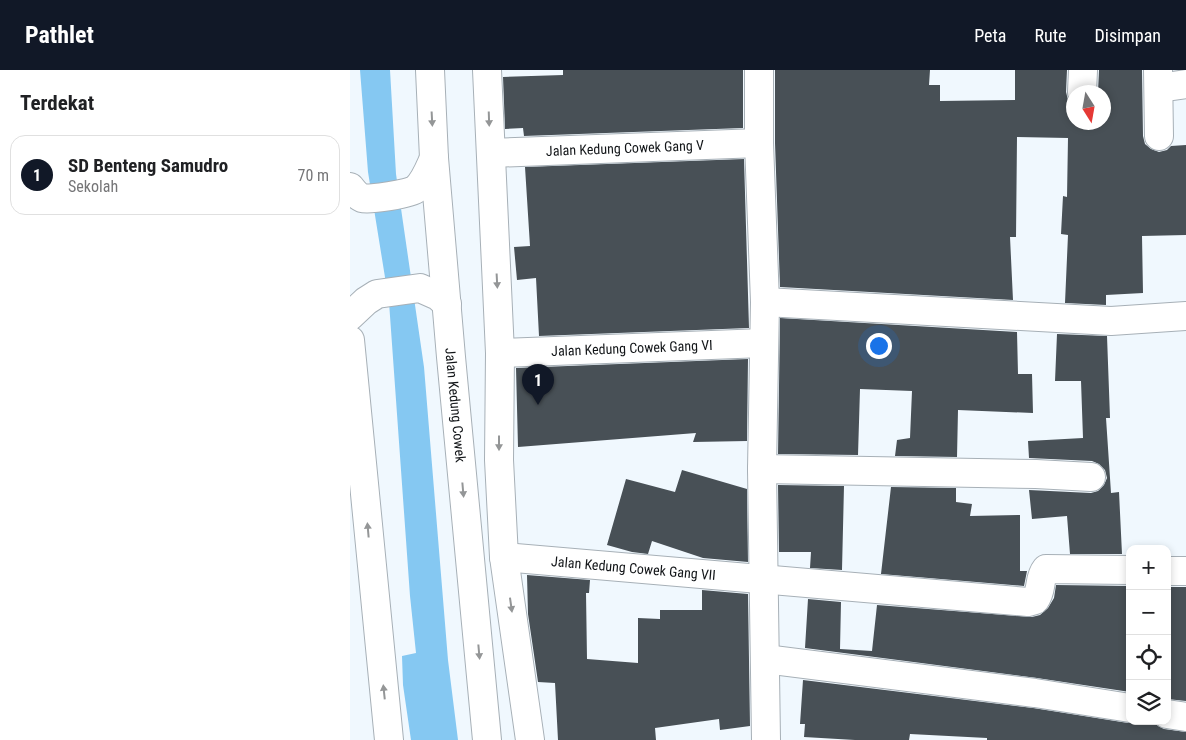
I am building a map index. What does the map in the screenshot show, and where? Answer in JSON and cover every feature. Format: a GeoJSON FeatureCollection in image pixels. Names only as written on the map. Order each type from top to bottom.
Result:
{"type":"FeatureCollection","features":[{"type":"Feature","properties":{"kind":"main road","name":"Jalan Kedung Cowek"},"geometry":{"type":"LineString","coordinates":[[430,70],[434,158],[487,740]]}},
{"type":"Feature","properties":{"kind":"main road"},"geometry":{"type":"LineString","coordinates":[[487,70],[500,353],[499,460],[504,557],[530,740]]}},
{"type":"Feature","properties":{"kind":"main road"},"geometry":{"type":"LineString","coordinates":[[759,70],[759,143],[765,302],[762,469],[766,740]]}},
{"type":"Feature","properties":{"kind":"main road"},"geometry":{"type":"LineString","coordinates":[[1082,85],[1083,70]]}},
{"type":"Feature","properties":{"kind":"main road"},"geometry":{"type":"LineString","coordinates":[[1159,136],[1158,79],[1186,84]]}},
{"type":"Feature","properties":{"kind":"main road","name":"Jalan Kedung Cowek Gang V"},"geometry":{"type":"LineString","coordinates":[[491,153],[759,143]]}},
{"type":"Feature","properties":{"kind":"main road"},"geometry":{"type":"LineString","coordinates":[[356,193],[408,194],[416,189],[425,178],[434,158]]}},
{"type":"Feature","properties":{"kind":"main road"},"geometry":{"type":"LineString","coordinates":[[350,316],[366,301],[378,294],[420,288],[438,296],[447,304]]}},
{"type":"Feature","properties":{"kind":"main road"},"geometry":{"type":"LineString","coordinates":[[765,302],[1112,321],[1186,316]]}},
{"type":"Feature","properties":{"kind":"main road"},"geometry":{"type":"LineString","coordinates":[[350,340],[389,740]]}},
{"type":"Feature","properties":{"kind":"main road","name":"Jalan Kedung Cowek Gang VI"},"geometry":{"type":"LineString","coordinates":[[500,353],[764,343]]}},
{"type":"Feature","properties":{"kind":"main road"},"geometry":{"type":"LineString","coordinates":[[762,469],[1036,474],[1091,477]]}},
{"type":"Feature","properties":{"kind":"main road","name":"Jalan Kedung Cowek Gang VII"},"geometry":{"type":"LineString","coordinates":[[504,557],[1028,602],[1035,600],[1041,592],[1042,574],[1046,569],[1126,570]]}},
{"type":"Feature","properties":{"kind":"main road"},"geometry":{"type":"LineString","coordinates":[[1171,571],[1186,571]]}},
{"type":"Feature","properties":{"kind":"main road"},"geometry":{"type":"LineString","coordinates":[[765,659],[1126,707]]}},
{"type":"Feature","properties":{"kind":"main road"},"geometry":{"type":"LineString","coordinates":[[1171,715],[1186,717]]}},
{"type":"Feature","properties":{"kind":"water"},"geometry":{"type":"Polygon","coordinates":[[[360,70],[390,70],[396,174],[424,367],[448,660],[458,740],[411,740],[403,685],[402,656],[416,653],[410,596],[389,302],[368,172],[360,70]]]}},
{"type":"Feature","properties":{"kind":"building"},"geometry":{"type":"Polygon","coordinates":[[[563,70],[743,70],[743,128],[524,136],[523,128],[505,129],[503,77],[563,75],[563,70]]]}},
{"type":"Feature","properties":{"kind":"building"},"geometry":{"type":"Polygon","coordinates":[[[775,70],[930,70],[929,85],[940,85],[940,101],[1015,100],[1015,70],[1067,70],[1066,130],[1111,130],[1111,85],[1098,85],[1099,70],[1142,70],[1143,136],[1145,144],[1159,152],[1167,150],[1171,146],[1186,145],[1186,235],[1142,236],[1143,293],[1106,295],[1106,305],[1065,303],[1068,235],[1061,234],[1063,196],[1067,197],[1068,138],[1017,137],[1016,237],[1010,237],[1013,300],[780,287],[775,143],[775,70]]]}},
{"type":"Feature","properties":{"kind":"building"},"geometry":{"type":"Polygon","coordinates":[[[744,159],[749,328],[539,336],[536,278],[517,280],[514,247],[530,246],[525,167],[744,159]]]}},
{"type":"Feature","properties":{"kind":"building"},"geometry":{"type":"Polygon","coordinates":[[[780,318],[1017,332],[1018,374],[1032,374],[1033,413],[958,410],[957,457],[895,456],[897,440],[910,438],[912,391],[860,389],[858,455],[778,454],[780,318]]]}},
{"type":"Feature","properties":{"kind":"building"},"geometry":{"type":"Polygon","coordinates":[[[1057,334],[1107,336],[1110,418],[1106,418],[1111,493],[1119,492],[1122,554],[1070,554],[1067,516],[1032,519],[1029,490],[1091,493],[1098,491],[1104,485],[1107,478],[1105,470],[1099,464],[1092,461],[1029,458],[1028,441],[1083,438],[1081,381],[1055,381],[1057,334]]]}},
{"type":"Feature","properties":{"kind":"building"},"geometry":{"type":"Polygon","coordinates":[[[748,359],[747,441],[693,442],[696,433],[518,447],[516,368],[748,359]]]}},
{"type":"Feature","properties":{"kind":"building"},"geometry":{"type":"Polygon","coordinates":[[[682,470],[747,489],[748,562],[703,558],[652,541],[648,554],[607,545],[626,479],[675,492],[682,470]]]}},
{"type":"Feature","properties":{"kind":"building"},"geometry":{"type":"Polygon","coordinates":[[[778,485],[844,486],[842,570],[810,568],[811,552],[779,552],[778,485]]]}},
{"type":"Feature","properties":{"kind":"building"},"geometry":{"type":"Polygon","coordinates":[[[891,487],[956,488],[956,502],[972,504],[970,516],[1020,515],[1020,571],[1027,571],[1024,586],[881,574],[891,487]]]}},
{"type":"Feature","properties":{"kind":"building"},"geometry":{"type":"Polygon","coordinates":[[[527,575],[590,580],[589,593],[586,593],[587,659],[638,663],[638,618],[660,619],[660,610],[702,610],[702,590],[748,594],[750,726],[720,730],[719,719],[655,728],[656,740],[558,740],[555,683],[538,682],[528,614],[527,575]]]}},
{"type":"Feature","properties":{"kind":"building"},"geometry":{"type":"Polygon","coordinates":[[[1056,585],[1126,586],[1126,691],[805,648],[808,599],[841,602],[840,649],[872,651],[877,605],[1032,617],[1040,615],[1048,608],[1054,598],[1056,585]]]}},
{"type":"Feature","properties":{"kind":"building"},"geometry":{"type":"Polygon","coordinates":[[[1171,587],[1186,587],[1186,701],[1171,699],[1171,587]]]}},
{"type":"Feature","properties":{"kind":"building"},"geometry":{"type":"Polygon","coordinates":[[[803,680],[1033,708],[1126,723],[1126,725],[1157,725],[1164,729],[1186,732],[1186,740],[987,740],[987,738],[910,734],[909,740],[855,740],[804,737],[805,724],[800,724],[803,680]]]}},
{"type":"Feature","properties":{"kind":"place","name":"SD Benteng Samudro"},"geometry":{"type":"Point","coordinates":[538,405]}}]}
